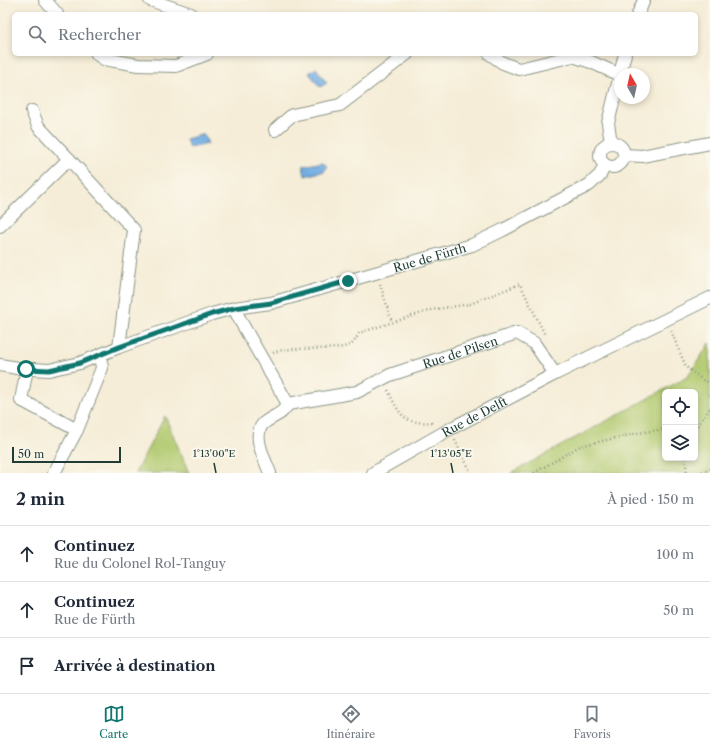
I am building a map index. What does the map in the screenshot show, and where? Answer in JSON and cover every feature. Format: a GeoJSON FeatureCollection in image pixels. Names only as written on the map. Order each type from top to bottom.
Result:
{"type":"FeatureCollection","features":[{"type":"Feature","properties":{"kind":"street"},"geometry":{"type":"LineString","coordinates":[[45,0],[55,12]]}},
{"type":"Feature","properties":{"kind":"street"},"geometry":{"type":"LineString","coordinates":[[150,0],[185,12]]}},
{"type":"Feature","properties":{"kind":"street"},"geometry":{"type":"LineString","coordinates":[[639,12],[644,0]]}},
{"type":"Feature","properties":{"kind":"street"},"geometry":{"type":"LineString","coordinates":[[100,56],[104,59],[138,66],[176,66],[202,56]]}},
{"type":"Feature","properties":{"kind":"street"},"geometry":{"type":"LineString","coordinates":[[275,130],[292,115],[340,105],[403,56]]}},
{"type":"Feature","properties":{"kind":"street"},"geometry":{"type":"LineString","coordinates":[[493,56],[503,63],[519,69],[573,56],[614,72]]}},
{"type":"Feature","properties":{"kind":"street"},"geometry":{"type":"LineString","coordinates":[[622,68],[625,56]]}},
{"type":"Feature","properties":{"kind":"street"},"geometry":{"type":"LineString","coordinates":[[611,143],[608,123],[614,99]]}},
{"type":"Feature","properties":{"kind":"street"},"geometry":{"type":"LineString","coordinates":[[32,111],[38,126],[134,230],[119,347]]}},
{"type":"Feature","properties":{"kind":"street"},"geometry":{"type":"LineString","coordinates":[[611,143],[620,146],[624,150],[625,155],[623,162],[618,166],[611,168],[601,161],[600,155],[601,149],[605,145],[611,143]]}},
{"type":"Feature","properties":{"kind":"street"},"geometry":{"type":"LineString","coordinates":[[625,155],[642,156],[710,143]]}},
{"type":"Feature","properties":{"kind":"street"},"geometry":{"type":"LineString","coordinates":[[0,226],[69,159]]}},
{"type":"Feature","properties":{"kind":"street","name":"Rue de Fürth"},"geometry":{"type":"LineString","coordinates":[[0,365],[26,369],[49,370],[80,363],[119,347],[212,314],[234,308],[271,303],[472,245],[589,185],[600,175],[605,165]]}},
{"type":"Feature","properties":{"kind":"street"},"geometry":{"type":"LineString","coordinates":[[555,374],[710,298]]}},
{"type":"Feature","properties":{"kind":"street"},"geometry":{"type":"LineString","coordinates":[[234,308],[288,404],[283,411],[263,424],[258,437],[270,473]]}},
{"type":"Feature","properties":{"kind":"street","name":"Rue de Pilsen"},"geometry":{"type":"LineString","coordinates":[[288,404],[357,392],[390,375],[517,333],[534,343],[555,374]]}},
{"type":"Feature","properties":{"kind":"street"},"geometry":{"type":"LineString","coordinates":[[54,473],[77,430],[102,368],[100,355]]}},
{"type":"Feature","properties":{"kind":"street"},"geometry":{"type":"LineString","coordinates":[[26,369],[22,400],[77,430]]}},
{"type":"Feature","properties":{"kind":"street","name":"Rue de Delft"},"geometry":{"type":"LineString","coordinates":[[373,473],[450,429],[555,374]]}},
{"type":"Feature","properties":{"kind":"path"},"geometry":{"type":"LineString","coordinates":[[376,272],[392,322]]}},
{"type":"Feature","properties":{"kind":"path"},"geometry":{"type":"LineString","coordinates":[[262,359],[275,352],[343,347],[353,343],[359,332],[431,310],[470,304],[494,296],[520,284],[547,337]]}},
{"type":"Feature","properties":{"kind":"path"},"geometry":{"type":"LineString","coordinates":[[667,319],[686,367],[703,380],[710,383]]}},
{"type":"Feature","properties":{"kind":"path"},"geometry":{"type":"LineString","coordinates":[[698,423],[710,408]]}},
{"type":"Feature","properties":{"kind":"path"},"geometry":{"type":"LineString","coordinates":[[534,473],[580,446],[638,433],[662,429]]}},
{"type":"Feature","properties":{"kind":"path"},"geometry":{"type":"LineString","coordinates":[[686,461],[687,473]]}},
{"type":"Feature","properties":{"kind":"path"},"geometry":{"type":"LineString","coordinates":[[698,473],[710,469]]}},
{"type":"Feature","properties":{"kind":"green space"},"geometry":{"type":"Polygon","coordinates":[[[710,343],[710,473],[511,473],[662,391],[662,461],[698,461],[698,389],[665,389],[687,377],[710,343]]]}},
{"type":"Feature","properties":{"kind":"green space"},"geometry":{"type":"Polygon","coordinates":[[[165,416],[189,473],[135,473],[165,416]]]}},
{"type":"Feature","properties":{"kind":"water"},"geometry":{"type":"Polygon","coordinates":[[[316,68],[327,83],[320,87],[309,73],[316,68]]]}},
{"type":"Feature","properties":{"kind":"water"},"geometry":{"type":"Polygon","coordinates":[[[204,134],[208,144],[189,148],[186,139],[204,134]]]}},
{"type":"Feature","properties":{"kind":"water"},"geometry":{"type":"Polygon","coordinates":[[[323,162],[327,166],[325,171],[305,176],[303,166],[323,162]]]}},
{"type":"Feature","properties":{"kind":"route"},"geometry":{"type":"LineString","coordinates":[[26,369],[49,370],[80,363],[119,347],[212,314],[234,308],[271,303],[348,281]]}}]}
